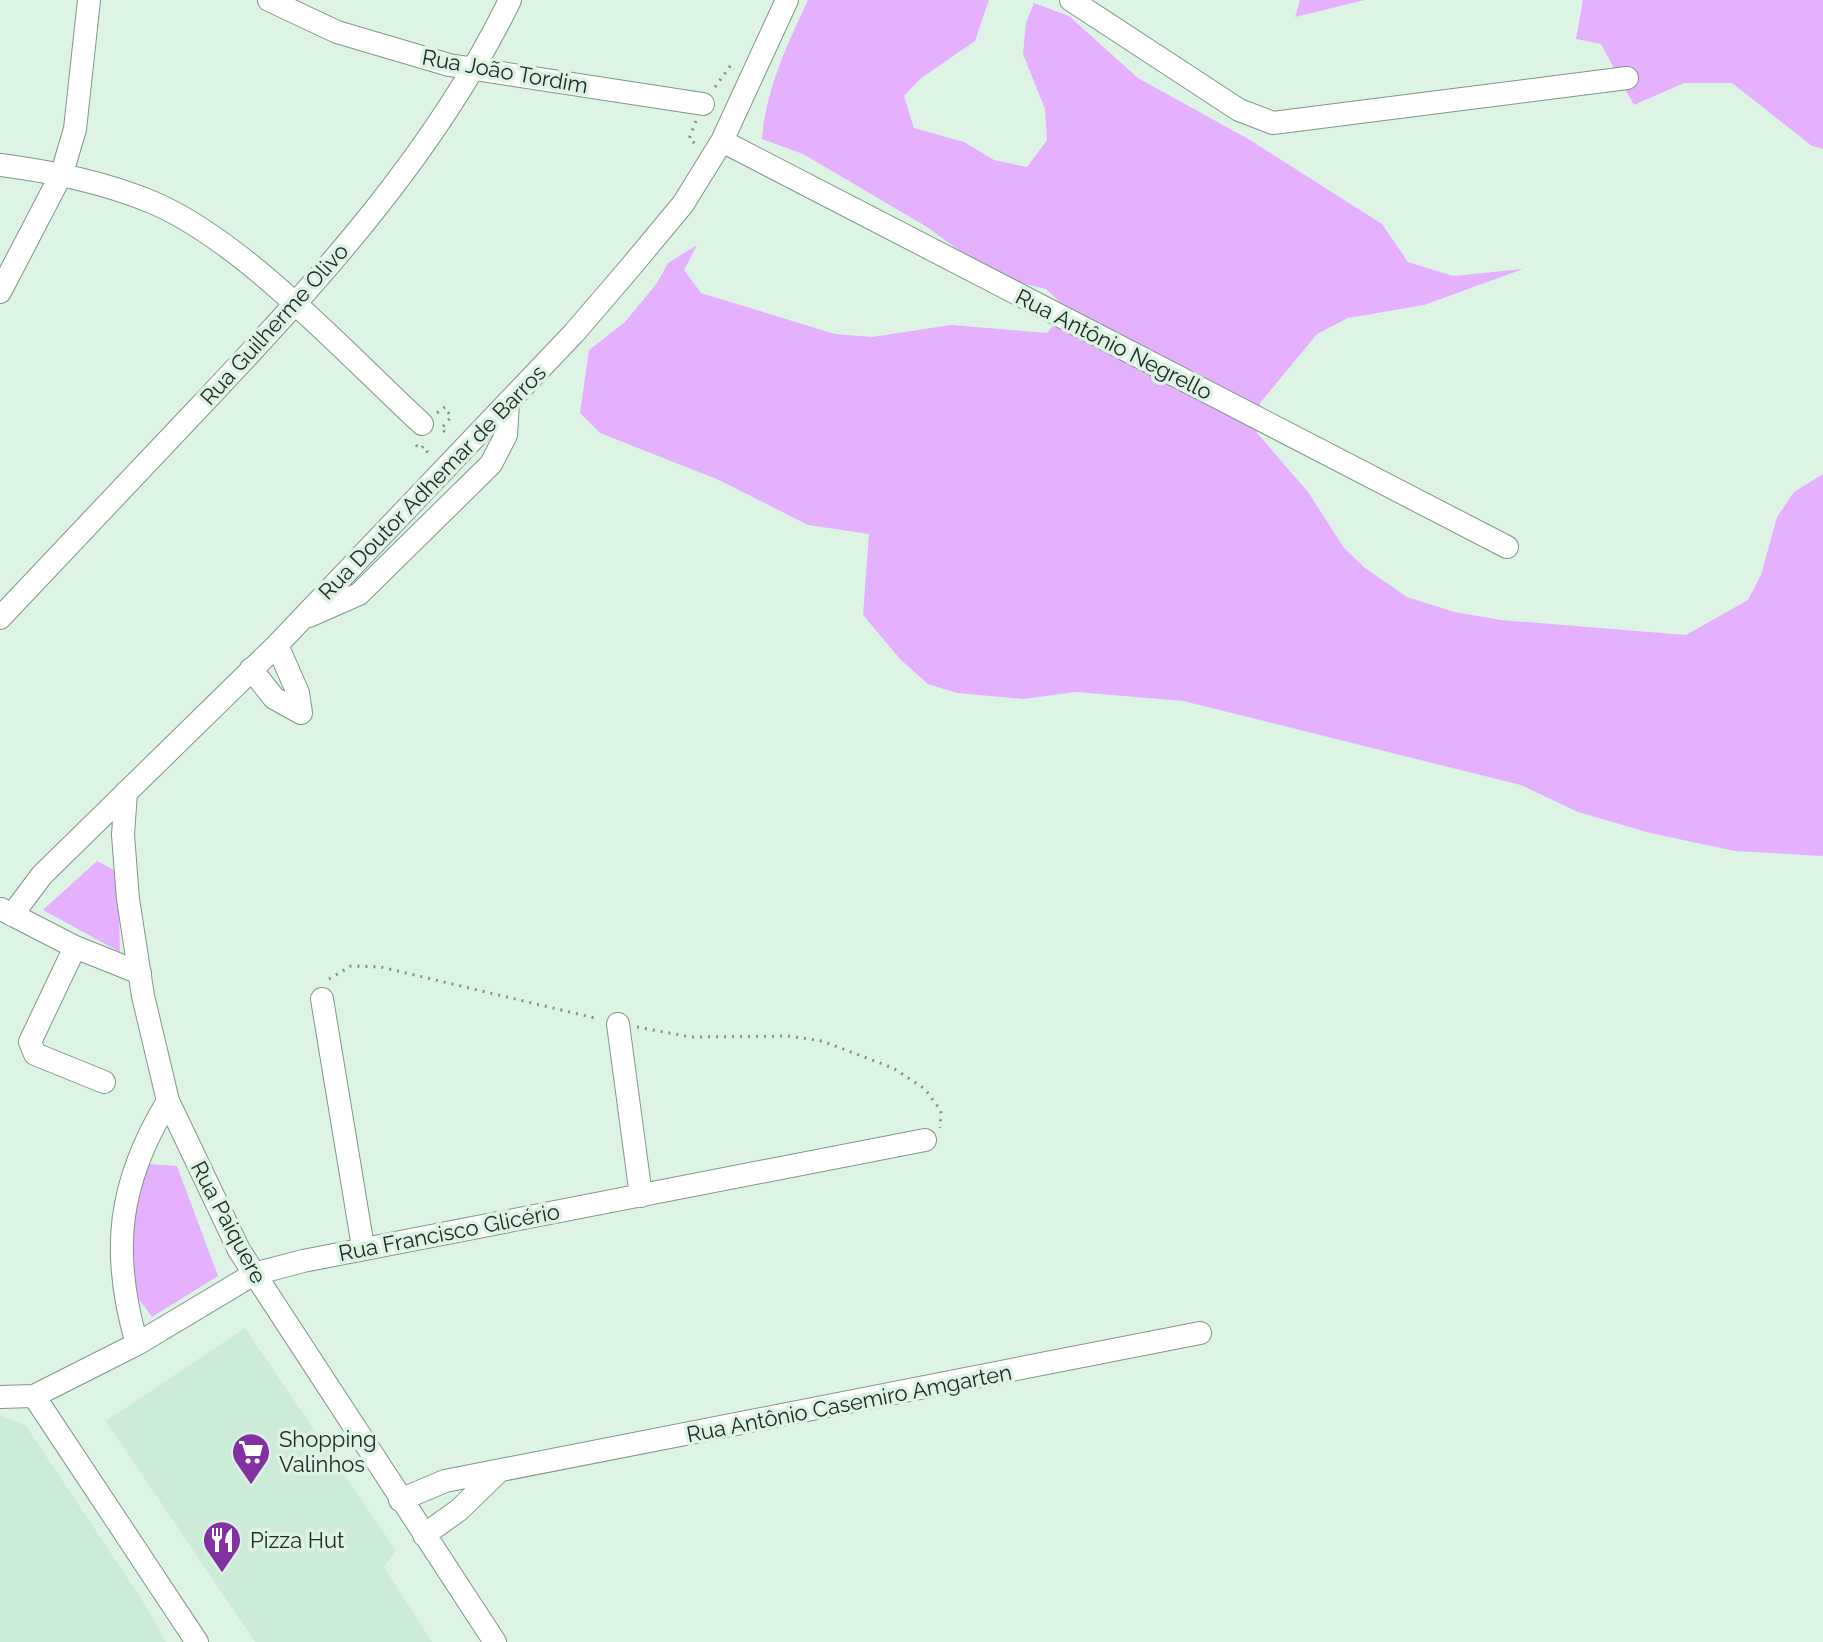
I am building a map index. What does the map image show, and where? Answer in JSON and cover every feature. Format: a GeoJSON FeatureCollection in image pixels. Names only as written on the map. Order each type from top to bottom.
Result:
{"type":"FeatureCollection","features":[{"type":"Feature","properties":{"kind":"street"},"geometry":{"type":"LineString","coordinates":[[0,292],[62,173],[75,129],[89,0]]}},
{"type":"Feature","properties":{"kind":"street","name":"Rua João Tordim"},"geometry":{"type":"LineString","coordinates":[[269,0],[337,32],[475,70],[703,104]]}},
{"type":"Feature","properties":{"kind":"street","name":"Rua Guilherme Olivo"},"geometry":{"type":"LineString","coordinates":[[0,618],[295,306],[388,193],[475,70],[510,0]]}},
{"type":"Feature","properties":{"kind":"street","name":"Rua Doutor Adhemar de Barros"},"geometry":{"type":"LineString","coordinates":[[6,912],[277,645],[574,333],[665,226],[719,146],[787,0]]}},
{"type":"Feature","properties":{"kind":"street"},"geometry":{"type":"LineString","coordinates":[[1071,0],[1239,110],[1273,123],[1627,78]]}},
{"type":"Feature","properties":{"kind":"street","name":"Rua Antônio Negrello"},"geometry":{"type":"LineString","coordinates":[[719,146],[1507,547]]}},
{"type":"Feature","properties":{"kind":"street"},"geometry":{"type":"LineString","coordinates":[[0,165],[62,173],[155,204],[179,217],[252,267],[422,424]]}},
{"type":"Feature","properties":{"kind":"street"},"geometry":{"type":"LineString","coordinates":[[301,619],[359,594],[491,464],[506,435],[508,402]]}},
{"type":"Feature","properties":{"kind":"street"},"geometry":{"type":"LineString","coordinates":[[251,669],[274,698],[301,713],[298,693],[277,645]]}},
{"type":"Feature","properties":{"kind":"street","name":"Rua Paiquere"},"geometry":{"type":"LineString","coordinates":[[126,792],[123,835],[140,973],[168,1101],[239,1250],[495,1642]]}},
{"type":"Feature","properties":{"kind":"street"},"geometry":{"type":"LineString","coordinates":[[6,912],[75,947],[140,973]]}},
{"type":"Feature","properties":{"kind":"street"},"geometry":{"type":"LineString","coordinates":[[75,947],[30,1042],[35,1054],[104,1082]]}},
{"type":"Feature","properties":{"kind":"street"},"geometry":{"type":"LineString","coordinates":[[322,999],[363,1247]]}},
{"type":"Feature","properties":{"kind":"street"},"geometry":{"type":"LineString","coordinates":[[618,1024],[641,1196]]}},
{"type":"Feature","properties":{"kind":"street"},"geometry":{"type":"LineString","coordinates":[[137,1344],[125,1302],[121,1219],[143,1146],[168,1101]]}},
{"type":"Feature","properties":{"kind":"street","name":"Rua Francisco Glicério"},"geometry":{"type":"LineString","coordinates":[[0,1397],[34,1396],[137,1344],[254,1274],[363,1247],[925,1140]]}},
{"type":"Feature","properties":{"kind":"street","name":"Rua Antônio Casemiro Amgarten"},"geometry":{"type":"LineString","coordinates":[[400,1500],[445,1481],[1200,1333]]}},
{"type":"Feature","properties":{"kind":"street"},"geometry":{"type":"LineString","coordinates":[[34,1396],[197,1642]]}},
{"type":"Feature","properties":{"kind":"street"},"geometry":{"type":"LineString","coordinates":[[424,1535],[459,1510],[497,1473]]}},
{"type":"Feature","properties":{"kind":"path"},"geometry":{"type":"LineString","coordinates":[[703,104],[689,139],[697,145],[702,138],[719,146]]}},
{"type":"Feature","properties":{"kind":"path"},"geometry":{"type":"LineString","coordinates":[[438,474],[424,446],[420,449],[412,440],[422,424],[445,407],[451,417],[441,429],[465,446]]}},
{"type":"Feature","properties":{"kind":"path"},"geometry":{"type":"LineString","coordinates":[[322,999],[329,979],[338,970],[351,966],[381,967],[618,1024],[691,1037],[788,1036],[822,1041],[893,1068],[925,1089],[941,1111],[943,1121],[940,1128],[925,1140]]}},
{"type":"Feature","properties":{"kind":"shaded area"},"geometry":{"type":"Polygon","coordinates":[[[808,0],[989,0],[975,41],[920,79],[904,96],[914,128],[964,142],[994,160],[1027,167],[1047,140],[1045,109],[1023,54],[1026,23],[1034,3],[1069,16],[1138,78],[1250,140],[1382,224],[1408,262],[1453,276],[1523,269],[1424,305],[1348,318],[1317,334],[1260,403],[1257,433],[1308,492],[1344,548],[1365,568],[1407,597],[1454,612],[1501,620],[1686,635],[1748,600],[1761,575],[1777,517],[1794,492],[1823,474],[1823,856],[1735,851],[1650,833],[1578,812],[1521,785],[1183,701],[1076,692],[1023,699],[957,693],[928,684],[900,659],[863,615],[869,534],[808,525],[719,480],[600,433],[580,413],[589,350],[625,322],[657,283],[668,263],[697,245],[684,270],[701,293],[835,334],[872,337],[951,325],[1047,333],[1067,309],[1046,289],[1017,282],[978,264],[927,227],[803,154],[762,139],[773,85],[808,0]]]}},
{"type":"Feature","properties":{"kind":"shaded area"},"geometry":{"type":"Polygon","coordinates":[[[1300,0],[1365,0],[1295,17],[1300,0]]]}},
{"type":"Feature","properties":{"kind":"shaded area"},"geometry":{"type":"Polygon","coordinates":[[[1583,0],[1823,0],[1823,149],[1812,146],[1732,83],[1684,83],[1634,105],[1601,44],[1576,39],[1583,0]]]}},
{"type":"Feature","properties":{"kind":"shaded area"},"geometry":{"type":"Polygon","coordinates":[[[97,861],[116,871],[120,952],[43,910],[97,861]]]}},
{"type":"Feature","properties":{"kind":"shaded area"},"geometry":{"type":"Polygon","coordinates":[[[149,1164],[177,1166],[218,1276],[152,1317],[132,1286],[128,1255],[134,1208],[149,1164]]]}},
{"type":"Feature","properties":{"kind":"shaded area","name":"Shopping Valinhos"},"geometry":{"type":"Polygon","coordinates":[[[245,1328],[396,1551],[384,1567],[432,1642],[255,1642],[106,1421],[245,1328]]]}},
{"type":"Feature","properties":{"kind":"shaded area"},"geometry":{"type":"Polygon","coordinates":[[[0,1415],[26,1426],[142,1600],[166,1642],[0,1642],[0,1415]]]}},
{"type":"Feature","properties":{"kind":"place","name":"Shopping Valinhos"},"geometry":{"type":"Point","coordinates":[251,1486]}},
{"type":"Feature","properties":{"kind":"place","name":"Pizza Hut"},"geometry":{"type":"Point","coordinates":[222,1574]}}]}
